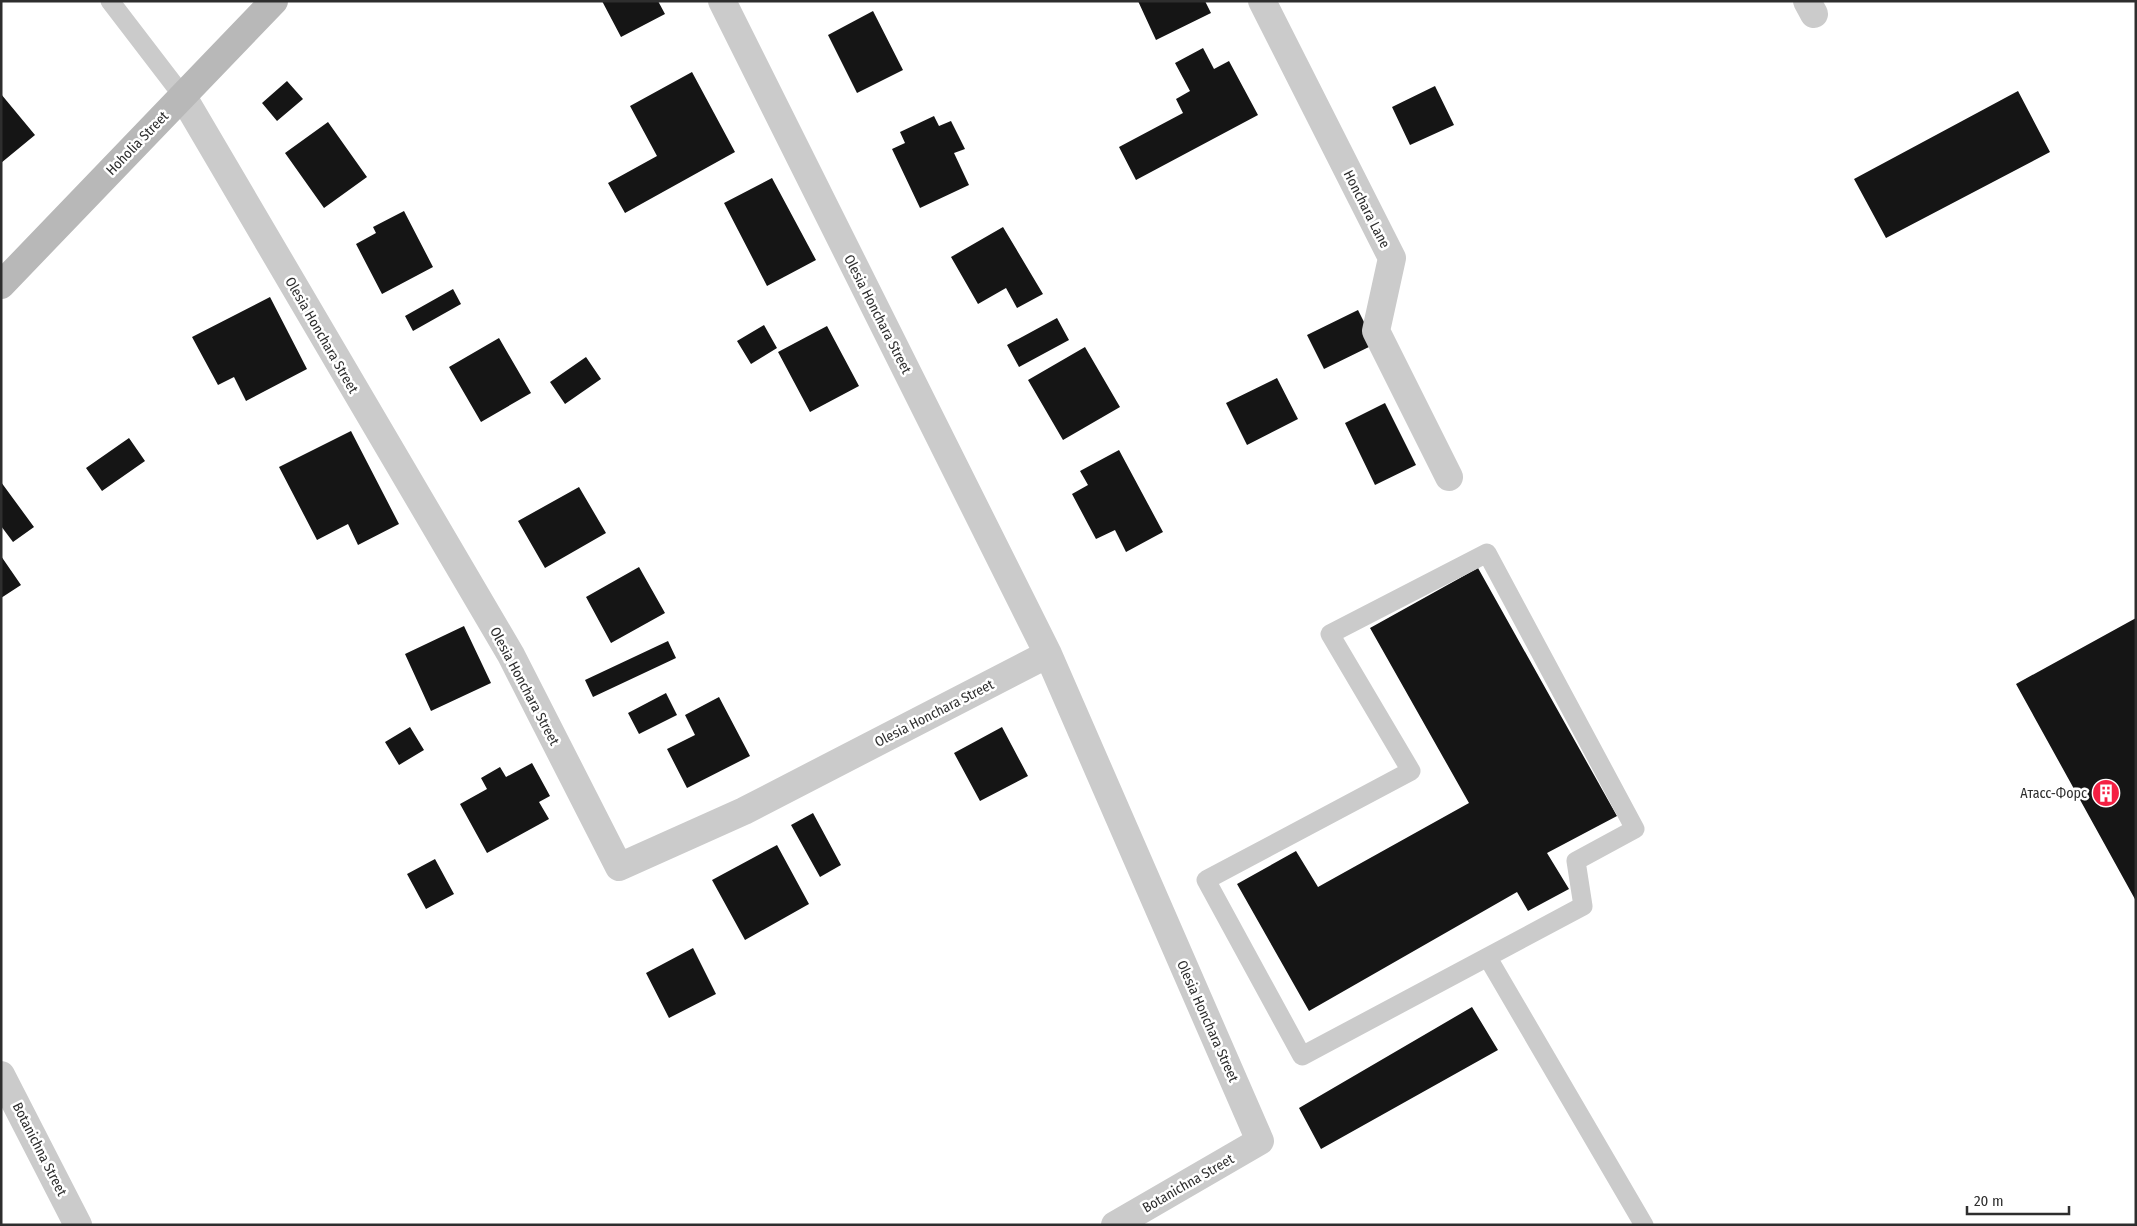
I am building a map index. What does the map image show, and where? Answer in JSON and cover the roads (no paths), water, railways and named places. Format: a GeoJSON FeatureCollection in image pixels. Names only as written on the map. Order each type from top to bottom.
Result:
{"type":"FeatureCollection","features":[{"type":"Feature","properties":{"kind":"street","name":"Hoholia Street"},"geometry":{"type":"LineString","coordinates":[[1,285],[274,1]]}},
{"type":"Feature","properties":{"kind":"street","name":"Olesia Honchara Street"},"geometry":{"type":"LineString","coordinates":[[722,1],[1048,654],[1260,1141]]}},
{"type":"Feature","properties":{"kind":"street","name":"Honchara Lane"},"geometry":{"type":"LineString","coordinates":[[1262,1],[1392,258],[1376,331],[1449,476]]}},
{"type":"Feature","properties":{"kind":"street","name":"Olesia Honchara Street"},"geometry":{"type":"LineString","coordinates":[[182,95],[510,655],[619,867],[744,811],[1048,654]]}},
{"type":"Feature","properties":{"kind":"street","name":"Botanichna Street"},"geometry":{"type":"LineString","coordinates":[[1,1075],[78,1225]]}},
{"type":"Feature","properties":{"kind":"street","name":"Botanichna Street"},"geometry":{"type":"LineString","coordinates":[[1115,1225],[1260,1141]]}},
{"type":"Feature","properties":{"kind":"lane"},"geometry":{"type":"LineString","coordinates":[[110,1],[182,95]]}},
{"type":"Feature","properties":{"kind":"lane"},"geometry":{"type":"LineString","coordinates":[[1487,553],[1635,829],[1576,861],[1582,906],[1488,958],[1302,1056],[1206,880],[1411,771],[1330,634],[1487,553]]}},
{"type":"Feature","properties":{"kind":"lane"},"geometry":{"type":"LineString","coordinates":[[1488,958],[1644,1225]]}},
{"type":"Feature","properties":{"kind":"place","name":"Атасс-Форс"},"geometry":{"type":"Point","coordinates":[2106,793]}}]}
